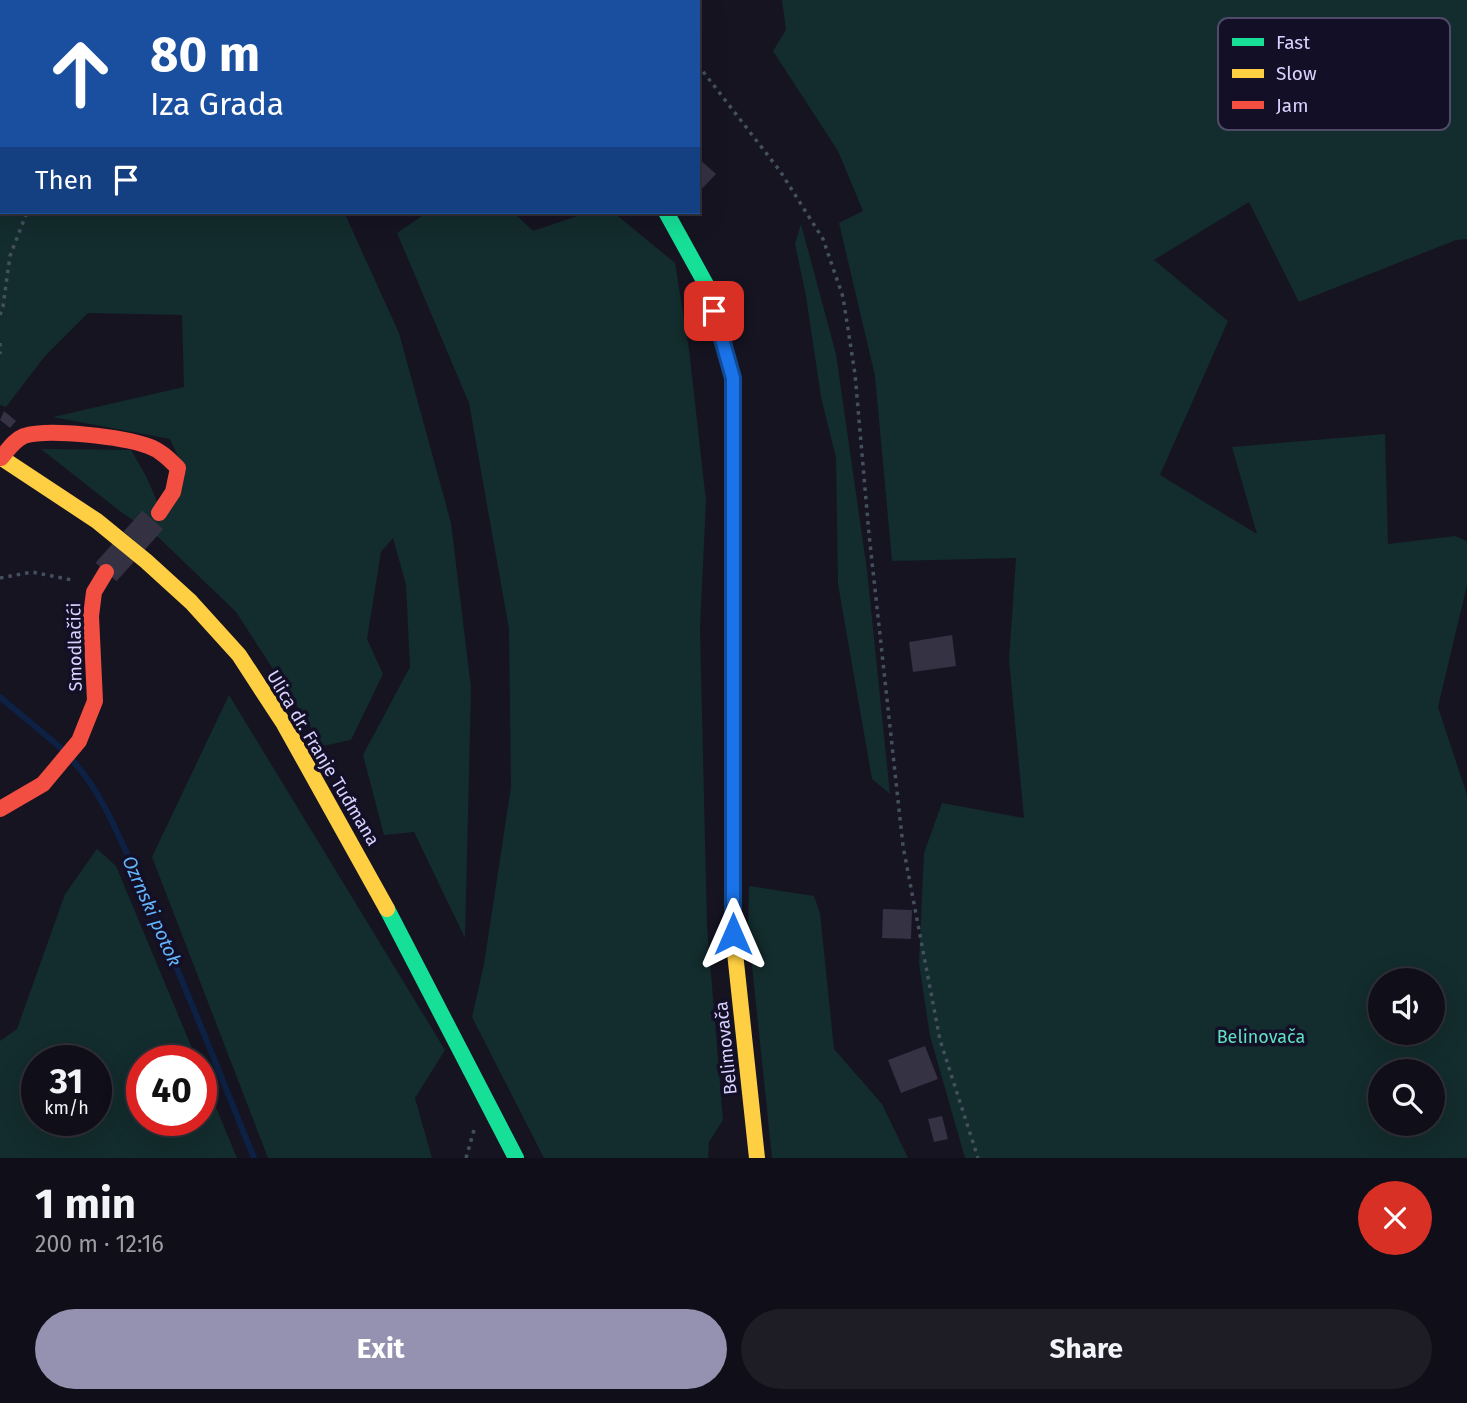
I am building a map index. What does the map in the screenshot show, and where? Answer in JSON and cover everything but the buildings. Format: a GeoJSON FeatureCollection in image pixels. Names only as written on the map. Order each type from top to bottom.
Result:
{"type":"FeatureCollection","features":[{"type":"Feature","properties":{"kind":"street","name":"Belimovača"},"geometry":{"type":"LineString","coordinates":[[667,214],[708,288],[733,378],[733,934],[757,1158]]}},
{"type":"Feature","properties":{"kind":"street"},"geometry":{"type":"LineString","coordinates":[[1,458],[22,436],[41,432],[146,445],[168,456],[178,468],[177,486],[172,498],[159,513]]}},
{"type":"Feature","properties":{"kind":"street","name":"Ulica dr. Franje Tuđmana"},"geometry":{"type":"LineString","coordinates":[[1,458],[97,521],[146,561],[191,602],[239,654],[284,724],[357,852],[516,1158]]}},
{"type":"Feature","properties":{"kind":"street","name":"Smodlačići"},"geometry":{"type":"LineString","coordinates":[[0,809],[43,783],[79,741],[95,701],[91,616],[94,593],[106,572]]}},
{"type":"Feature","properties":{"kind":"path"},"geometry":{"type":"LineString","coordinates":[[700,68],[780,171],[823,239],[843,297],[855,374],[869,534],[903,846],[940,1040],[978,1158]]}},
{"type":"Feature","properties":{"kind":"path"},"geometry":{"type":"LineString","coordinates":[[0,315],[4,306],[10,256],[26,214]]}},
{"type":"Feature","properties":{"kind":"path"},"geometry":{"type":"LineString","coordinates":[[0,343],[0,354]]}},
{"type":"Feature","properties":{"kind":"path"},"geometry":{"type":"LineString","coordinates":[[0,578],[32,572],[85,583],[94,593]]}},
{"type":"Feature","properties":{"kind":"green space","name":"Belinovača"},"geometry":{"type":"Polygon","coordinates":[[[782,0],[1467,0],[1467,239],[1456,240],[1299,302],[1249,202],[1154,260],[1228,321],[1160,475],[1257,534],[1232,447],[1385,434],[1388,544],[1455,536],[1467,541],[1467,585],[1438,707],[1467,795],[1467,1158],[965,1158],[930,1036],[919,963],[924,853],[942,803],[1024,818],[1009,660],[1016,558],[892,561],[875,376],[839,223],[863,211],[838,151],[773,51],[786,30],[782,0]]]}},
{"type":"Feature","properties":{"kind":"green space"},"geometry":{"type":"Polygon","coordinates":[[[0,214],[345,214],[399,333],[451,523],[471,688],[465,938],[414,832],[384,835],[363,755],[410,667],[406,585],[393,538],[381,552],[367,639],[383,674],[351,740],[323,746],[236,612],[157,536],[121,512],[41,449],[131,450],[163,515],[182,465],[170,439],[53,417],[184,387],[182,315],[88,313],[45,356],[6,407],[0,405],[0,214]]]}},
{"type":"Feature","properties":{"kind":"green space"},"geometry":{"type":"Polygon","coordinates":[[[425,214],[515,214],[533,231],[583,214],[615,214],[675,263],[689,349],[706,501],[700,628],[707,925],[723,1120],[709,1142],[708,1158],[544,1158],[472,1017],[484,964],[511,787],[509,629],[469,403],[397,233],[425,214]]]}},
{"type":"Feature","properties":{"kind":"green space"},"geometry":{"type":"Polygon","coordinates":[[[801,224],[836,354],[867,570],[890,794],[872,779],[838,584],[836,458],[821,397],[806,296],[795,244],[801,224]]]}},
{"type":"Feature","properties":{"kind":"green space"},"geometry":{"type":"Polygon","coordinates":[[[229,695],[445,1050],[415,1098],[432,1158],[268,1158],[152,857],[229,695]]]}},
{"type":"Feature","properties":{"kind":"green space"},"geometry":{"type":"Polygon","coordinates":[[[97,849],[116,866],[191,1045],[126,1045],[126,1136],[217,1136],[217,1110],[237,1158],[0,1158],[0,1041],[17,1029],[65,894],[97,849]]]}},
{"type":"Feature","properties":{"kind":"green space"},"geometry":{"type":"Polygon","coordinates":[[[749,886],[814,896],[820,913],[834,1049],[882,1104],[908,1158],[772,1158],[748,927],[749,886]]]}},
{"type":"Feature","properties":{"kind":"waterway","name":"Ozrnski potok"},"geometry":{"type":"LineString","coordinates":[[0,697],[62,749]]}},
{"type":"Feature","properties":{"kind":"waterway","name":"Ozrnski potok"},"geometry":{"type":"LineString","coordinates":[[72,760],[101,800],[153,911],[254,1158]]}},
{"type":"Feature","properties":{"kind":"tunnel"},"geometry":{"type":"LineString","coordinates":[[106,572],[159,513]]}},
{"type":"Feature","properties":{"kind":"traffic: fast"},"geometry":{"type":"LineString","coordinates":[[667,214],[708,288],[733,378],[733,782]]}},
{"type":"Feature","properties":{"kind":"traffic: fast"},"geometry":{"type":"LineString","coordinates":[[387,909],[516,1158]]}},
{"type":"Feature","properties":{"kind":"traffic: slow"},"geometry":{"type":"LineString","coordinates":[[0,457],[97,521],[146,561],[191,602],[239,655],[284,724],[387,909]]}},
{"type":"Feature","properties":{"kind":"traffic: slow"},"geometry":{"type":"LineString","coordinates":[[733,782],[733,934],[757,1158]]}},
{"type":"Feature","properties":{"kind":"traffic: jam"},"geometry":{"type":"LineString","coordinates":[[1,458],[17,440],[35,434],[86,435],[148,446],[160,452],[178,468],[173,492],[159,513]]}},
{"type":"Feature","properties":{"kind":"traffic: jam"},"geometry":{"type":"LineString","coordinates":[[0,809],[43,784],[79,741],[95,701],[91,616],[94,592],[106,572]]}},
{"type":"Feature","properties":{"kind":"route"},"geometry":{"type":"LineString","coordinates":[[714,311],[733,378],[733,934]]}}]}
